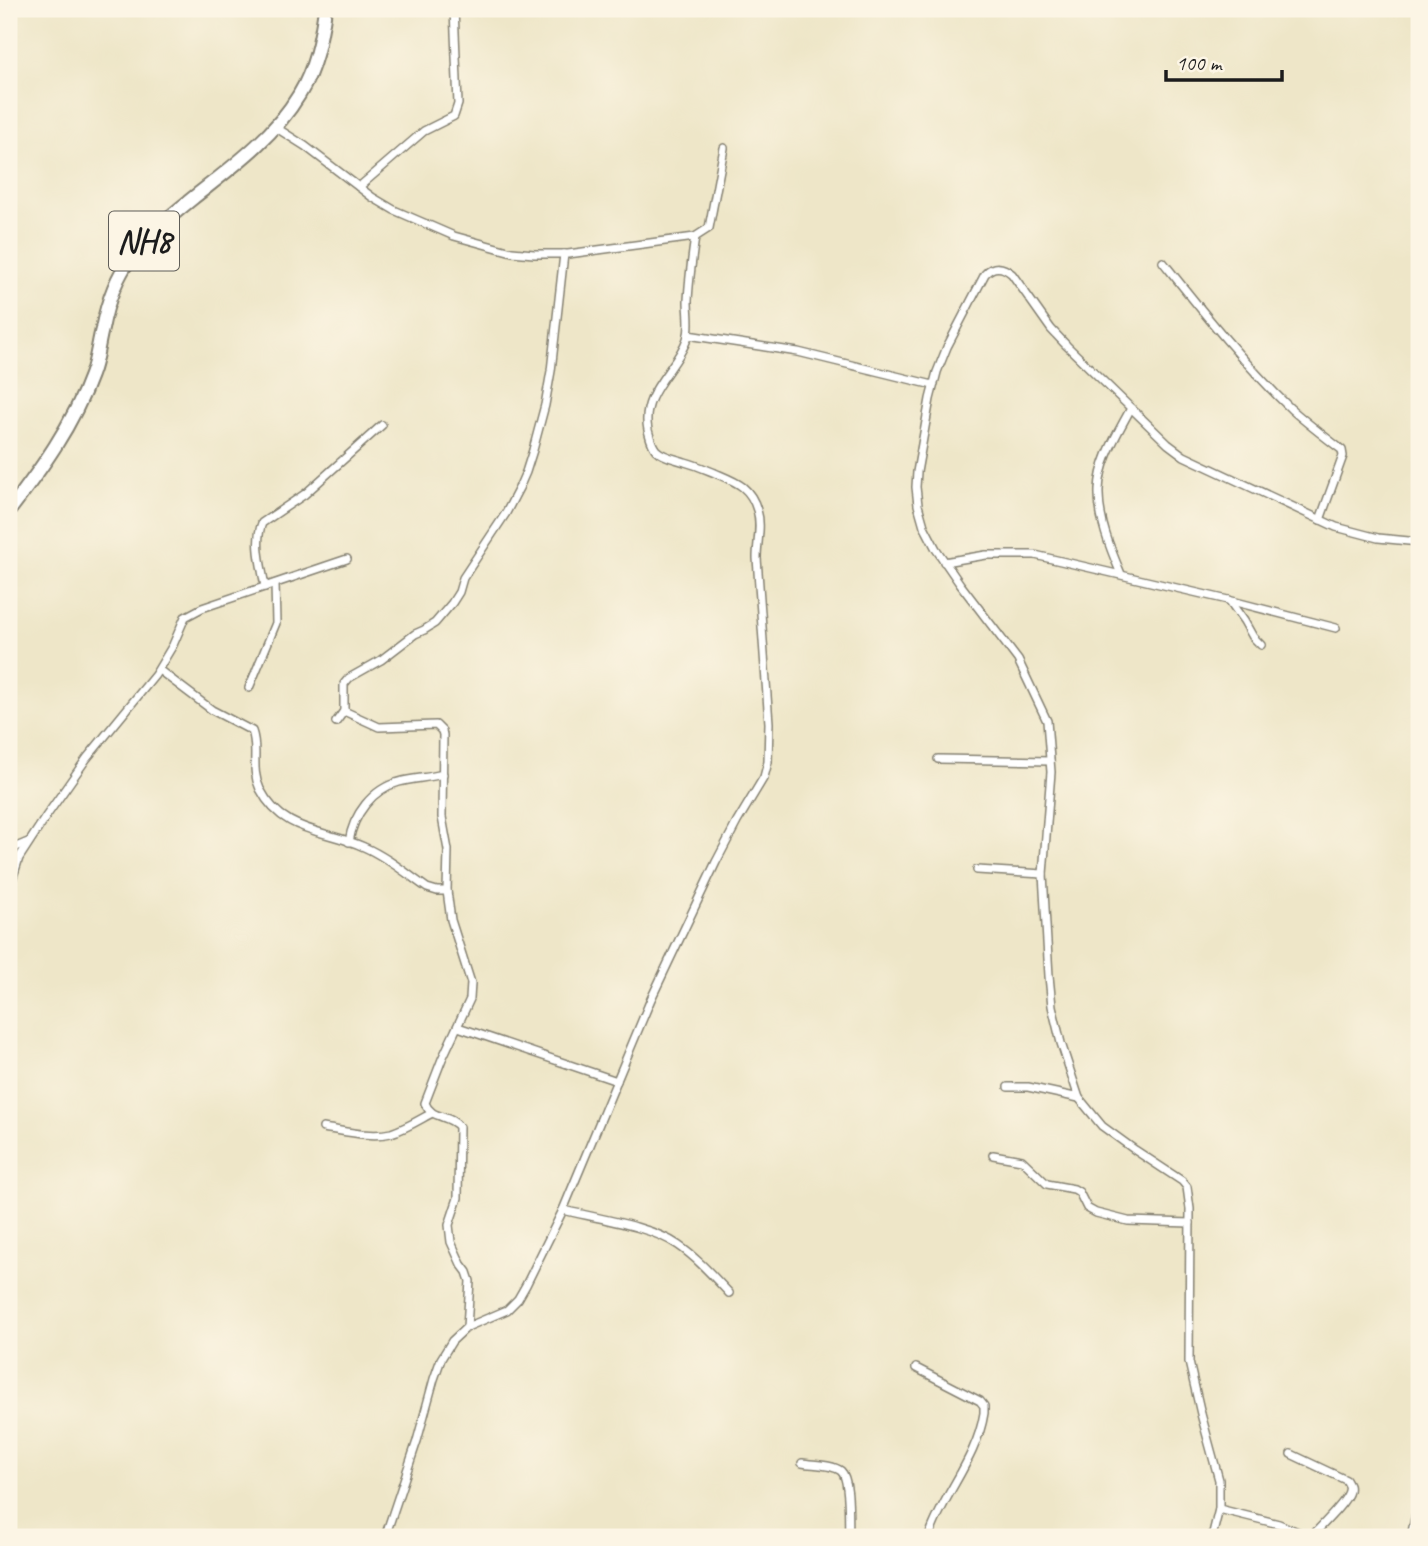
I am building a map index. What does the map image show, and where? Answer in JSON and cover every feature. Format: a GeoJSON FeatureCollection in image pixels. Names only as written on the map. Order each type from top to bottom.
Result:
{"type":"FeatureCollection","features":[{"type":"Feature","properties":{"kind":"highway","name":"NH8"},"geometry":{"type":"LineString","coordinates":[[9,511],[50,453],[79,403],[93,372],[108,304],[121,272],[155,229],[275,127],[300,94],[309,76],[325,9]]}},
{"type":"Feature","properties":{"kind":"street"},"geometry":{"type":"LineString","coordinates":[[359,187],[424,131],[454,116],[458,104],[454,9]]}},
{"type":"Feature","properties":{"kind":"street"},"geometry":{"type":"LineString","coordinates":[[275,127],[394,210],[454,236],[512,252],[534,254],[564,254],[695,237],[709,228],[724,148]]}},
{"type":"Feature","properties":{"kind":"street"},"geometry":{"type":"LineString","coordinates":[[385,1537],[441,1359],[452,1340],[467,1327],[507,1310],[518,1299],[563,1210],[657,987],[732,832],[764,777],[768,762],[769,723],[757,558],[760,521],[757,508],[750,494],[741,485],[654,449],[646,417],[658,387],[685,345],[688,335],[688,304],[695,237]]}},
{"type":"Feature","properties":{"kind":"street"},"geometry":{"type":"LineString","coordinates":[[335,722],[344,711],[344,684],[349,677],[435,623],[452,603],[463,578],[506,513],[519,488],[547,398],[564,254]]}},
{"type":"Feature","properties":{"kind":"street"},"geometry":{"type":"LineString","coordinates":[[1163,262],[1210,322],[1248,364],[1292,409],[1342,450],[1343,456],[1320,520]]}},
{"type":"Feature","properties":{"kind":"street"},"geometry":{"type":"LineString","coordinates":[[1212,1537],[1219,1508],[1219,1480],[1189,1362],[1189,1195],[1182,1181],[1102,1126],[1079,1098],[1061,1043],[1052,1006],[1043,874],[1050,790],[1047,721],[1025,671],[944,562],[924,526],[916,487],[933,385],[947,347],[974,293],[988,271],[1005,268],[1067,346],[1168,444],[1184,456],[1320,520],[1366,535],[1419,542]]}},
{"type":"Feature","properties":{"kind":"street"},"geometry":{"type":"LineString","coordinates":[[688,335],[798,352],[933,385]]}},
{"type":"Feature","properties":{"kind":"street"},"geometry":{"type":"LineString","coordinates":[[1121,574],[1108,544],[1099,491],[1108,453],[1131,408]]}},
{"type":"Feature","properties":{"kind":"street"},"geometry":{"type":"LineString","coordinates":[[265,587],[259,549],[262,523],[305,494],[382,425]]}},
{"type":"Feature","properties":{"kind":"street"},"geometry":{"type":"LineString","coordinates":[[944,562],[986,555],[1035,555],[1336,628]]}},
{"type":"Feature","properties":{"kind":"street"},"geometry":{"type":"LineString","coordinates":[[9,889],[19,858],[28,842],[88,758],[159,670],[188,615],[347,559]]}},
{"type":"Feature","properties":{"kind":"street"},"geometry":{"type":"LineString","coordinates":[[249,688],[276,623],[275,584]]}},
{"type":"Feature","properties":{"kind":"street"},"geometry":{"type":"LineString","coordinates":[[1228,600],[1261,645]]}},
{"type":"Feature","properties":{"kind":"street"},"geometry":{"type":"LineString","coordinates":[[159,670],[212,710],[251,731],[254,738],[254,767],[259,787],[268,803],[282,816],[304,829],[362,846],[428,888],[447,891]]}},
{"type":"Feature","properties":{"kind":"street"},"geometry":{"type":"LineString","coordinates":[[344,711],[379,727],[430,725],[439,727],[443,735],[442,817],[448,850],[447,891],[451,920],[471,983],[470,999],[425,1103],[432,1113],[451,1119],[459,1127],[458,1198],[449,1225],[451,1242],[470,1281],[467,1327]]}},
{"type":"Feature","properties":{"kind":"street"},"geometry":{"type":"LineString","coordinates":[[938,759],[1050,761]]}},
{"type":"Feature","properties":{"kind":"street"},"geometry":{"type":"LineString","coordinates":[[349,842],[355,821],[365,804],[382,789],[398,782],[443,774]]}},
{"type":"Feature","properties":{"kind":"street"},"geometry":{"type":"LineString","coordinates":[[9,850],[28,842]]}},
{"type":"Feature","properties":{"kind":"street"},"geometry":{"type":"LineString","coordinates":[[977,870],[1043,874]]}},
{"type":"Feature","properties":{"kind":"street"},"geometry":{"type":"LineString","coordinates":[[458,1027],[617,1081]]}},
{"type":"Feature","properties":{"kind":"street"},"geometry":{"type":"LineString","coordinates":[[1008,1087],[1042,1090],[1079,1098]]}},
{"type":"Feature","properties":{"kind":"street"},"geometry":{"type":"LineString","coordinates":[[323,1128],[381,1134],[407,1127],[432,1113]]}},
{"type":"Feature","properties":{"kind":"street"},"geometry":{"type":"LineString","coordinates":[[9,1138],[13,1160],[9,1184]]}},
{"type":"Feature","properties":{"kind":"street"},"geometry":{"type":"LineString","coordinates":[[993,1155],[1022,1160],[1047,1184],[1074,1189],[1079,1192],[1087,1208],[1096,1213],[1128,1221],[1189,1223]]}},
{"type":"Feature","properties":{"kind":"street"},"geometry":{"type":"LineString","coordinates":[[563,1210],[660,1235],[677,1244],[698,1261],[729,1293]]}},
{"type":"Feature","properties":{"kind":"street"},"geometry":{"type":"LineString","coordinates":[[916,1368],[980,1401],[984,1406],[969,1457],[941,1508],[929,1537]]}},
{"type":"Feature","properties":{"kind":"street"},"geometry":{"type":"LineString","coordinates":[[1219,1508],[1279,1524],[1310,1537],[1344,1501],[1350,1489],[1349,1484],[1346,1480],[1291,1454]]}},
{"type":"Feature","properties":{"kind":"street"},"geometry":{"type":"LineString","coordinates":[[802,1463],[838,1469],[843,1473],[848,1490],[849,1537]]}},
{"type":"Feature","properties":{"kind":"street"},"geometry":{"type":"LineString","coordinates":[[1411,1537],[1419,1499]]}}]}
